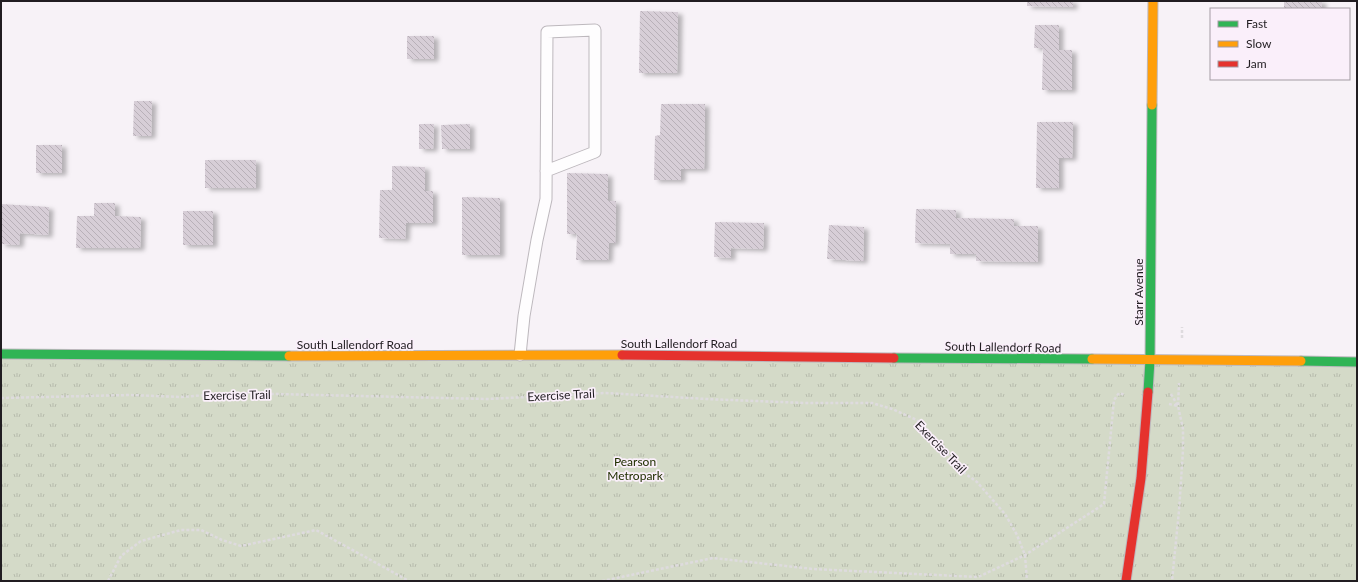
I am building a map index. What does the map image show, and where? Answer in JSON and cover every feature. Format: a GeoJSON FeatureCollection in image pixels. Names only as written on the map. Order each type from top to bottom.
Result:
{"type":"FeatureCollection","features":[{"type":"Feature","properties":{"kind":"street","name":"Starr Avenue"},"geometry":{"type":"LineString","coordinates":[[1126,581],[1141,478],[1150,360],[1153,1]]}},
{"type":"Feature","properties":{"kind":"street","name":"South Lallendorf Road"},"geometry":{"type":"LineString","coordinates":[[1,354],[356,357],[636,355],[1357,362]]}},
{"type":"Feature","properties":{"kind":"lane"},"geometry":{"type":"LineString","coordinates":[[520,356],[524,316],[537,240],[546,200],[546,171],[547,32],[595,30],[595,152],[546,171]]}},
{"type":"Feature","properties":{"kind":"path"},"geometry":{"type":"LineString","coordinates":[[1172,581],[1183,450],[1183,429],[1178,406],[1182,327]]}},
{"type":"Feature","properties":{"kind":"path","name":"Exercise Trail"},"geometry":{"type":"LineString","coordinates":[[1,398],[130,395],[181,398],[233,393],[487,399],[606,393],[805,403],[872,403],[892,409],[917,420],[940,444],[960,470],[977,482],[1005,514],[1017,535],[1025,555],[1027,581]]}},
{"type":"Feature","properties":{"kind":"path"},"geometry":{"type":"LineString","coordinates":[[1170,393],[1178,406]]}},
{"type":"Feature","properties":{"kind":"path"},"geometry":{"type":"LineString","coordinates":[[602,581],[713,558],[813,569],[978,577],[1025,555],[1104,504],[1114,400],[1119,394],[1178,406]]}},
{"type":"Feature","properties":{"kind":"path"},"geometry":{"type":"LineString","coordinates":[[108,581],[121,556],[141,541],[181,530],[201,530],[222,540],[241,546],[316,530],[409,581]]}},
{"type":"Feature","properties":{"kind":"green space","name":"Pearson Metropark"},"geometry":{"type":"Polygon","coordinates":[[[1,354],[1357,362],[1357,581],[1,581],[1,354]]]}},
{"type":"Feature","properties":{"kind":"building"},"geometry":{"type":"Polygon","coordinates":[[[1027,1],[1073,1],[1073,7],[1027,6],[1027,1]]]}},
{"type":"Feature","properties":{"kind":"building"},"geometry":{"type":"Polygon","coordinates":[[[1284,1],[1322,1],[1322,8],[1284,8],[1284,1]]]}},
{"type":"Feature","properties":{"kind":"building"},"geometry":{"type":"Polygon","coordinates":[[[640,11],[678,12],[677,73],[639,73],[640,11]]]}},
{"type":"Feature","properties":{"kind":"building"},"geometry":{"type":"Polygon","coordinates":[[[1035,25],[1059,25],[1059,50],[1072,50],[1072,90],[1042,90],[1043,48],[1034,48],[1035,25]]]}},
{"type":"Feature","properties":{"kind":"building"},"geometry":{"type":"Polygon","coordinates":[[[407,36],[434,36],[434,59],[407,59],[407,36]]]}},
{"type":"Feature","properties":{"kind":"building"},"geometry":{"type":"Polygon","coordinates":[[[134,101],[152,101],[151,136],[133,136],[134,101]]]}},
{"type":"Feature","properties":{"kind":"building"},"geometry":{"type":"Polygon","coordinates":[[[661,104],[705,104],[704,169],[681,169],[681,180],[654,180],[655,136],[660,135],[661,104]]]}},
{"type":"Feature","properties":{"kind":"building"},"geometry":{"type":"Polygon","coordinates":[[[1037,122],[1073,122],[1072,158],[1059,158],[1059,188],[1036,188],[1037,122]]]}},
{"type":"Feature","properties":{"kind":"building"},"geometry":{"type":"Polygon","coordinates":[[[419,124],[434,124],[433,149],[419,149],[419,124]]]}},
{"type":"Feature","properties":{"kind":"building"},"geometry":{"type":"Polygon","coordinates":[[[470,124],[470,149],[442,149],[441,125],[470,124]]]}},
{"type":"Feature","properties":{"kind":"building"},"geometry":{"type":"Polygon","coordinates":[[[36,145],[62,145],[62,173],[36,173],[36,145]]]}},
{"type":"Feature","properties":{"kind":"building"},"geometry":{"type":"Polygon","coordinates":[[[205,160],[256,160],[256,188],[205,188],[205,160]]]}},
{"type":"Feature","properties":{"kind":"building"},"geometry":{"type":"Polygon","coordinates":[[[392,166],[425,167],[425,191],[433,191],[433,223],[406,223],[405,239],[379,238],[380,190],[392,190],[392,166]]]}},
{"type":"Feature","properties":{"kind":"building"},"geometry":{"type":"Polygon","coordinates":[[[567,173],[608,174],[608,201],[616,201],[615,243],[609,243],[608,260],[576,260],[577,234],[567,234],[567,173]]]}},
{"type":"Feature","properties":{"kind":"building"},"geometry":{"type":"Polygon","coordinates":[[[462,197],[500,198],[500,255],[462,255],[462,197]]]}},
{"type":"Feature","properties":{"kind":"building"},"geometry":{"type":"Polygon","coordinates":[[[94,203],[115,203],[115,216],[141,217],[140,248],[76,248],[77,216],[94,216],[94,203]]]}},
{"type":"Feature","properties":{"kind":"building"},"geometry":{"type":"Polygon","coordinates":[[[1,204],[49,207],[48,235],[20,233],[19,245],[1,244],[1,204]]]}},
{"type":"Feature","properties":{"kind":"building"},"geometry":{"type":"Polygon","coordinates":[[[916,209],[956,210],[956,218],[1014,219],[1014,226],[1038,226],[1038,262],[976,261],[976,254],[950,254],[950,244],[915,243],[916,209]]]}},
{"type":"Feature","properties":{"kind":"building"},"geometry":{"type":"Polygon","coordinates":[[[183,211],[213,211],[213,245],[183,245],[183,211]]]}},
{"type":"Feature","properties":{"kind":"building"},"geometry":{"type":"Polygon","coordinates":[[[715,222],[764,223],[763,249],[731,248],[731,258],[714,257],[715,222]]]}},
{"type":"Feature","properties":{"kind":"building"},"geometry":{"type":"Polygon","coordinates":[[[829,225],[864,227],[863,261],[827,259],[829,225]]]}},
{"type":"Feature","properties":{"kind":"traffic: fast"},"geometry":{"type":"LineString","coordinates":[[1148,392],[1150,360],[1152,105]]}},
{"type":"Feature","properties":{"kind":"traffic: fast"},"geometry":{"type":"LineString","coordinates":[[1,354],[289,356]]}},
{"type":"Feature","properties":{"kind":"traffic: fast"},"geometry":{"type":"LineString","coordinates":[[894,358],[1092,359]]}},
{"type":"Feature","properties":{"kind":"traffic: fast"},"geometry":{"type":"LineString","coordinates":[[1301,361],[1357,362]]}},
{"type":"Feature","properties":{"kind":"traffic: slow"},"geometry":{"type":"LineString","coordinates":[[1152,105],[1153,1]]}},
{"type":"Feature","properties":{"kind":"traffic: slow"},"geometry":{"type":"LineString","coordinates":[[289,356],[622,355]]}},
{"type":"Feature","properties":{"kind":"traffic: slow"},"geometry":{"type":"LineString","coordinates":[[1092,359],[1301,361]]}},
{"type":"Feature","properties":{"kind":"traffic: jam"},"geometry":{"type":"LineString","coordinates":[[622,355],[894,358]]}},
{"type":"Feature","properties":{"kind":"traffic: jam"},"geometry":{"type":"LineString","coordinates":[[1126,581],[1141,478],[1148,392]]}}]}
